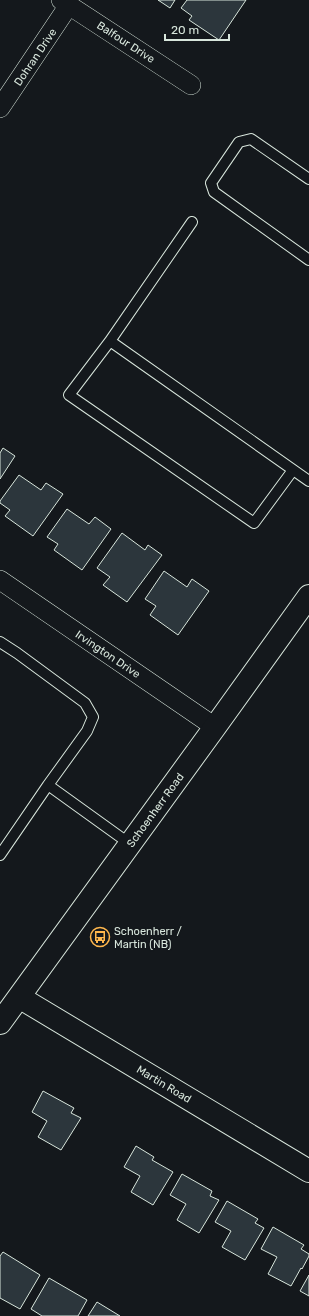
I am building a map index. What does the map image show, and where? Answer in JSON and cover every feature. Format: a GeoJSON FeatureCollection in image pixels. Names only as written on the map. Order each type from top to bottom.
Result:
{"type":"FeatureCollection","features":[{"type":"Feature","properties":{"kind":"main road","name":"Schoenherr Road"},"geometry":{"type":"LineString","coordinates":[[0,1023],[309,596]]}},
{"type":"Feature","properties":{"kind":"main road","name":"Martin Road"},"geometry":{"type":"LineString","coordinates":[[19,997],[309,1171]]}},
{"type":"Feature","properties":{"kind":"street","name":"Balfour Drive"},"geometry":{"type":"LineString","coordinates":[[65,3],[190,85]]}},
{"type":"Feature","properties":{"kind":"street","name":"Dohran Drive"},"geometry":{"type":"LineString","coordinates":[[0,108],[65,3]]}},
{"type":"Feature","properties":{"kind":"street","name":"Irvington Drive"},"geometry":{"type":"LineString","coordinates":[[0,580],[215,727]]}},
{"type":"Feature","properties":{"kind":"lane"},"geometry":{"type":"LineString","coordinates":[[309,179],[251,139],[240,142],[210,183],[214,192],[309,260]]}},
{"type":"Feature","properties":{"kind":"lane"},"geometry":{"type":"LineString","coordinates":[[192,222],[110,341],[69,395],[254,523],[293,470]]}},
{"type":"Feature","properties":{"kind":"lane"},"geometry":{"type":"LineString","coordinates":[[110,341],[309,481]]}},
{"type":"Feature","properties":{"kind":"lane"},"geometry":{"type":"LineString","coordinates":[[0,642],[85,704],[93,716],[87,731],[0,855]]}},
{"type":"Feature","properties":{"kind":"lane"},"geometry":{"type":"LineString","coordinates":[[48,785],[130,844]]}},
{"type":"Feature","properties":{"kind":"building"},"geometry":{"type":"Polygon","coordinates":[[[158,0],[175,0],[170,8],[158,0]]]}},
{"type":"Feature","properties":{"kind":"building"},"geometry":{"type":"Polygon","coordinates":[[[187,0],[246,0],[219,40],[189,20],[192,16],[181,8],[187,0]]]}},
{"type":"Feature","properties":{"kind":"building"},"geometry":{"type":"Polygon","coordinates":[[[3,448],[15,456],[0,479],[0,453],[3,448]]]}},
{"type":"Feature","properties":{"kind":"building"},"geometry":{"type":"Polygon","coordinates":[[[19,475],[41,490],[46,483],[63,494],[33,536],[5,516],[10,510],[0,503],[19,475]]]}},
{"type":"Feature","properties":{"kind":"building"},"geometry":{"type":"Polygon","coordinates":[[[67,509],[89,524],[95,517],[111,529],[82,570],[54,550],[58,544],[47,537],[67,509]]]}},
{"type":"Feature","properties":{"kind":"building"},"geometry":{"type":"Polygon","coordinates":[[[122,533],[145,550],[148,545],[162,555],[127,602],[103,585],[110,577],[97,568],[122,533]]]}},
{"type":"Feature","properties":{"kind":"building"},"geometry":{"type":"Polygon","coordinates":[[[164,571],[187,587],[192,579],[209,591],[178,635],[150,615],[156,606],[145,599],[164,571]]]}},
{"type":"Feature","properties":{"kind":"building"},"geometry":{"type":"Polygon","coordinates":[[[43,1091],[74,1108],[71,1113],[81,1118],[61,1150],[38,1137],[47,1121],[32,1112],[43,1091]]]}},
{"type":"Feature","properties":{"kind":"building"},"geometry":{"type":"Polygon","coordinates":[[[136,1146],[154,1157],[152,1160],[173,1172],[153,1205],[131,1192],[140,1176],[124,1167],[136,1146]]]}},
{"type":"Feature","properties":{"kind":"building"},"geometry":{"type":"Polygon","coordinates":[[[182,1174],[212,1191],[210,1196],[219,1200],[199,1233],[177,1220],[186,1204],[170,1195],[182,1174]]]}},
{"type":"Feature","properties":{"kind":"building"},"geometry":{"type":"Polygon","coordinates":[[[227,1201],[258,1219],[255,1223],[264,1228],[245,1260],[222,1247],[231,1231],[215,1222],[227,1201]]]}},
{"type":"Feature","properties":{"kind":"building"},"geometry":{"type":"Polygon","coordinates":[[[273,1227],[304,1245],[301,1249],[309,1254],[302,1269],[301,1268],[291,1286],[268,1274],[277,1257],[261,1249],[273,1227]]]}},
{"type":"Feature","properties":{"kind":"building"},"geometry":{"type":"Polygon","coordinates":[[[3,1252],[40,1275],[20,1309],[0,1298],[0,1256],[3,1252]]]}},
{"type":"Feature","properties":{"kind":"building"},"geometry":{"type":"Polygon","coordinates":[[[309,1275],[309,1296],[300,1291],[309,1275]]]}},
{"type":"Feature","properties":{"kind":"building"},"geometry":{"type":"Polygon","coordinates":[[[49,1278],[87,1300],[78,1316],[42,1316],[31,1309],[49,1278]]]}},
{"type":"Feature","properties":{"kind":"building"},"geometry":{"type":"Polygon","coordinates":[[[97,1302],[120,1316],[88,1316],[97,1302]]]}},
{"type":"Feature","properties":{"kind":"place","name":"Schoenherr / Martin (NB)"},"geometry":{"type":"Point","coordinates":[100,937]}}]}
